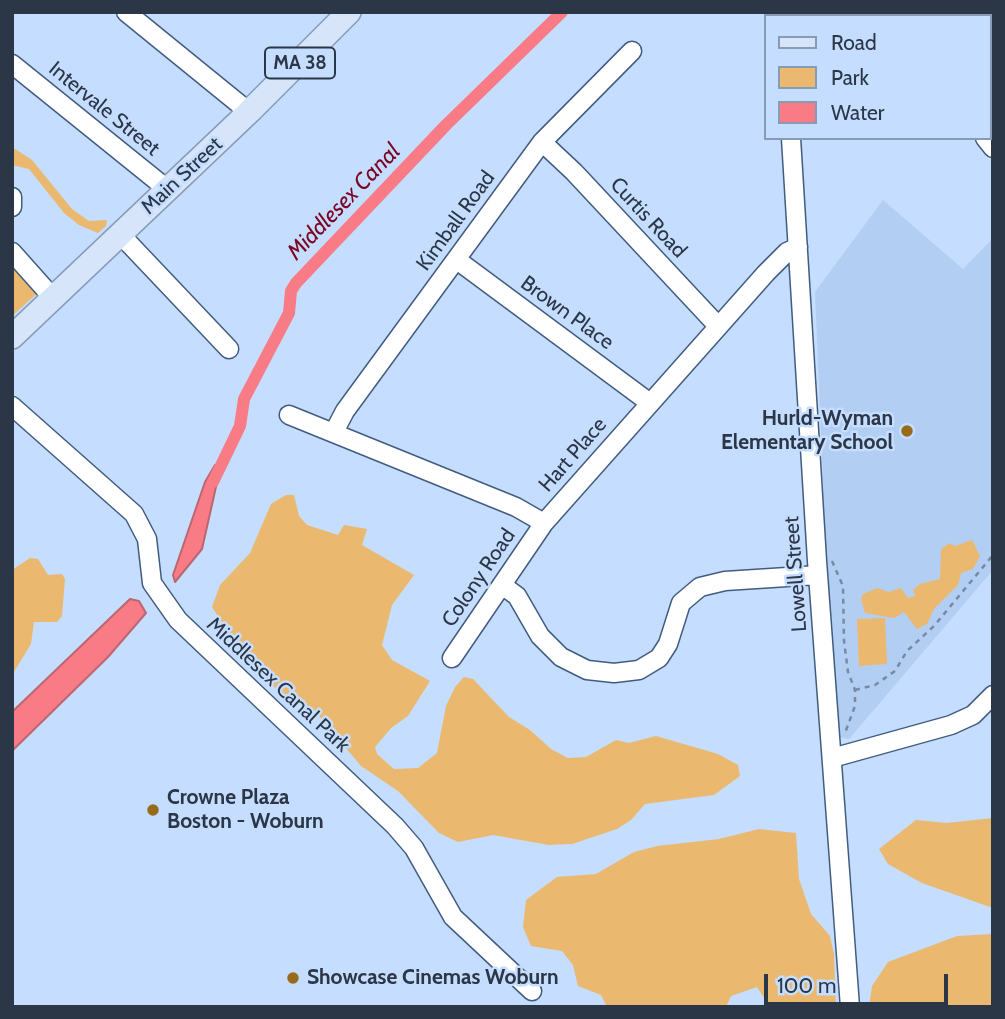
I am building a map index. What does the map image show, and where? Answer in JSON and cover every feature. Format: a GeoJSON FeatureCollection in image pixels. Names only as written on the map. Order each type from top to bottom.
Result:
{"type":"FeatureCollection","features":[{"type":"Feature","properties":{"kind":"main road","name":"Main Street"},"geometry":{"type":"LineString","coordinates":[[12,337],[249,112],[347,13]]}},
{"type":"Feature","properties":{"kind":"street"},"geometry":{"type":"LineString","coordinates":[[126,12],[249,112]]}},
{"type":"Feature","properties":{"kind":"street","name":"Kimball Road"},"geometry":{"type":"LineString","coordinates":[[334,432],[345,411],[542,142],[632,51]]}},
{"type":"Feature","properties":{"kind":"street","name":"Intervale Street"},"geometry":{"type":"LineString","coordinates":[[12,64],[167,189]]}},
{"type":"Feature","properties":{"kind":"street","name":"Lowell Street"},"geometry":{"type":"LineString","coordinates":[[791,140],[850,1007]]}},
{"type":"Feature","properties":{"kind":"street","name":"Curtis Road"},"geometry":{"type":"LineString","coordinates":[[542,142],[574,172],[718,326]]}},
{"type":"Feature","properties":{"kind":"street"},"geometry":{"type":"LineString","coordinates":[[12,197],[12,207]]}},
{"type":"Feature","properties":{"kind":"street"},"geometry":{"type":"LineString","coordinates":[[120,234],[229,349]]}},
{"type":"Feature","properties":{"kind":"street","name":"Hart Place"},"geometry":{"type":"LineString","coordinates":[[289,415],[516,507],[544,523],[783,254],[798,247]]}},
{"type":"Feature","properties":{"kind":"street"},"geometry":{"type":"LineString","coordinates":[[12,253],[53,298]]}},
{"type":"Feature","properties":{"kind":"street","name":"Brown Place"},"geometry":{"type":"LineString","coordinates":[[457,260],[650,403]]}},
{"type":"Feature","properties":{"kind":"street","name":"Middlesex Canal Park"},"geometry":{"type":"LineString","coordinates":[[12,406],[134,514],[147,539],[152,583],[178,620],[401,832],[421,858],[455,920],[532,991]]}},
{"type":"Feature","properties":{"kind":"street","name":"Colony Road"},"geometry":{"type":"LineString","coordinates":[[452,659],[544,523]]}},
{"type":"Feature","properties":{"kind":"street"},"geometry":{"type":"LineString","coordinates":[[502,585],[517,596],[541,636],[561,657],[587,670],[614,673],[639,670],[659,658],[668,644],[681,603],[700,587],[821,568]]}},
{"type":"Feature","properties":{"kind":"street"},"geometry":{"type":"LineString","coordinates":[[832,758],[951,725],[990,704]]}},
{"type":"Feature","properties":{"kind":"path"},"geometry":{"type":"LineString","coordinates":[[855,690],[875,685],[895,671],[907,651],[934,626],[993,555]]}},
{"type":"Feature","properties":{"kind":"path"},"geometry":{"type":"LineString","coordinates":[[821,568],[832,561],[843,586],[844,641],[848,672],[855,690],[855,706],[850,723],[832,758]]}},
{"type":"Feature","properties":{"kind":"shaded area","name":"Hurld-Wyman Elementary School"},"geometry":{"type":"Polygon","coordinates":[[[883,200],[963,269],[993,238],[993,570],[849,739],[838,737],[827,575],[815,292],[883,200]]]}},
{"type":"Feature","properties":{"kind":"green space"},"geometry":{"type":"Polygon","coordinates":[[[12,147],[32,160],[72,209],[89,221],[107,220],[106,226],[98,233],[79,225],[64,213],[29,169],[12,165],[12,147]]]}},
{"type":"Feature","properties":{"kind":"green space"},"geometry":{"type":"Polygon","coordinates":[[[12,268],[41,290],[12,316],[12,268]]]}},
{"type":"Feature","properties":{"kind":"green space"},"geometry":{"type":"Polygon","coordinates":[[[286,495],[294,495],[299,516],[307,525],[338,535],[344,525],[367,529],[362,545],[414,575],[392,605],[382,645],[392,660],[430,681],[408,716],[391,728],[375,747],[377,754],[394,769],[418,768],[437,753],[446,706],[455,687],[464,677],[473,679],[509,717],[530,730],[551,749],[568,758],[586,757],[616,740],[629,743],[656,736],[718,754],[738,765],[740,776],[714,795],[645,804],[631,820],[617,829],[572,844],[549,845],[493,835],[458,842],[439,833],[398,791],[361,766],[314,710],[276,689],[212,607],[220,585],[250,553],[271,504],[286,495]]]}},
{"type":"Feature","properties":{"kind":"green space"},"geometry":{"type":"Polygon","coordinates":[[[972,540],[980,556],[973,569],[961,573],[958,585],[934,609],[927,624],[917,629],[904,612],[894,618],[865,613],[861,599],[863,594],[877,588],[889,592],[901,588],[908,598],[915,596],[913,590],[920,584],[940,579],[941,549],[949,543],[955,546],[972,540]]]}},
{"type":"Feature","properties":{"kind":"green space"},"geometry":{"type":"Polygon","coordinates":[[[30,558],[38,559],[48,575],[62,574],[65,579],[62,616],[57,622],[34,622],[31,644],[12,675],[12,570],[30,558]]]}},
{"type":"Feature","properties":{"kind":"green space"},"geometry":{"type":"Polygon","coordinates":[[[885,618],[887,664],[859,666],[857,619],[885,618]]]}},
{"type":"Feature","properties":{"kind":"green space"},"geometry":{"type":"Polygon","coordinates":[[[993,818],[993,908],[922,883],[888,864],[879,849],[916,820],[947,823],[993,818]]]}},
{"type":"Feature","properties":{"kind":"green space"},"geometry":{"type":"Polygon","coordinates":[[[759,829],[796,833],[799,879],[811,914],[830,936],[834,954],[836,1007],[770,1007],[757,987],[731,996],[726,1007],[607,1007],[601,995],[578,986],[573,965],[562,951],[531,946],[523,927],[526,900],[557,877],[596,874],[634,852],[657,846],[719,839],[759,829]]]}},
{"type":"Feature","properties":{"kind":"green space"},"geometry":{"type":"Polygon","coordinates":[[[993,934],[993,1007],[869,1007],[872,986],[888,962],[957,936],[993,934]]]}},
{"type":"Feature","properties":{"kind":"water"},"geometry":{"type":"Polygon","coordinates":[[[215,465],[219,466],[218,478],[202,549],[175,582],[173,575],[205,482],[215,465]]]}},
{"type":"Feature","properties":{"kind":"water"},"geometry":{"type":"Polygon","coordinates":[[[130,599],[139,601],[146,613],[108,657],[12,751],[12,712],[130,599]]]}},
{"type":"Feature","properties":{"kind":"waterway","name":"Middlesex Canal"},"geometry":{"type":"LineString","coordinates":[[213,482],[240,426],[244,399],[289,313],[291,291],[296,283],[446,125],[562,12]]}},
{"type":"Feature","properties":{"kind":"place","name":"Hurld-Wyman Elementary School"},"geometry":{"type":"Point","coordinates":[907,431]}},
{"type":"Feature","properties":{"kind":"place","name":"Crowne Plaza Boston - Woburn"},"geometry":{"type":"Point","coordinates":[153,810]}},
{"type":"Feature","properties":{"kind":"place","name":"Showcase Cinemas Woburn"},"geometry":{"type":"Point","coordinates":[293,978]}}]}
